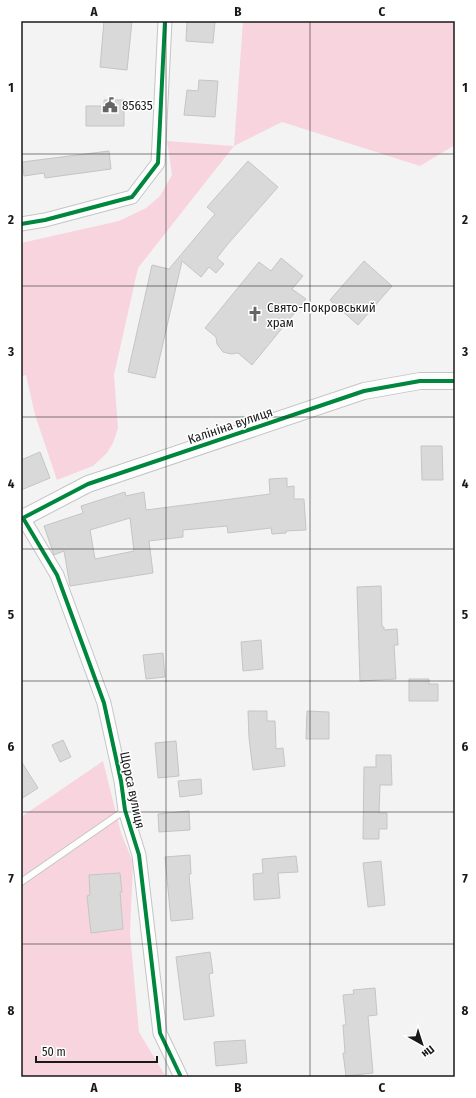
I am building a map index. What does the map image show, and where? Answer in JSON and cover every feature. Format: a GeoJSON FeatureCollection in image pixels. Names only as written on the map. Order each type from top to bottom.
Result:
{"type":"FeatureCollection","features":[{"type":"Feature","properties":{"kind":"street"},"geometry":{"type":"LineString","coordinates":[[21,224],[45,220],[132,197],[158,163],[165,21]]}},
{"type":"Feature","properties":{"kind":"street","name":"Калініна вулиця"},"geometry":{"type":"LineString","coordinates":[[22,519],[88,484],[364,391],[420,381],[455,381]]}},
{"type":"Feature","properties":{"kind":"street","name":"Щорса вулиця"},"geometry":{"type":"LineString","coordinates":[[22,519],[57,575],[104,703],[121,782],[125,810],[139,855],[160,1033],[182,1077]]}},
{"type":"Feature","properties":{"kind":"lane","name":"Щорса вулиця"},"geometry":{"type":"LineString","coordinates":[[21,882],[125,810]]}},
{"type":"Feature","properties":{"kind":"shaded area"},"geometry":{"type":"Polygon","coordinates":[[[243,21],[455,21],[455,145],[420,166],[282,122],[234,146],[243,21]]]}},
{"type":"Feature","properties":{"kind":"shaded area"},"geometry":{"type":"Polygon","coordinates":[[[167,141],[234,146],[138,268],[114,375],[118,428],[113,443],[107,453],[93,466],[57,480],[35,415],[26,375],[21,376],[21,243],[119,221],[146,208],[160,196],[172,175],[167,141]]]}},
{"type":"Feature","properties":{"kind":"shaded area"},"geometry":{"type":"Polygon","coordinates":[[[103,761],[121,833],[133,862],[130,933],[139,1032],[166,1077],[21,1077],[21,817],[103,761]]]}},
{"type":"Feature","properties":{"kind":"building"},"geometry":{"type":"Polygon","coordinates":[[[104,21],[132,21],[127,70],[100,67],[104,21]]]}},
{"type":"Feature","properties":{"kind":"building"},"geometry":{"type":"Polygon","coordinates":[[[187,21],[215,21],[213,43],[186,41],[187,21]]]}},
{"type":"Feature","properties":{"kind":"building"},"geometry":{"type":"Polygon","coordinates":[[[199,80],[218,81],[215,117],[184,115],[187,90],[198,91],[199,80]]]}},
{"type":"Feature","properties":{"kind":"building"},"geometry":{"type":"Polygon","coordinates":[[[104,100],[124,100],[124,126],[86,126],[86,106],[104,106],[104,100]]]}},
{"type":"Feature","properties":{"kind":"building"},"geometry":{"type":"Polygon","coordinates":[[[109,151],[111,169],[45,178],[44,173],[24,176],[22,162],[109,151]]]}},
{"type":"Feature","properties":{"kind":"building"},"geometry":{"type":"Polygon","coordinates":[[[248,161],[278,187],[217,258],[224,264],[216,273],[209,267],[201,277],[182,261],[155,378],[128,372],[152,265],[169,269],[215,214],[207,207],[248,161]]]}},
{"type":"Feature","properties":{"kind":"building","name":"Свято-Покровський храм"},"geometry":{"type":"Polygon","coordinates":[[[281,258],[303,276],[292,289],[306,299],[252,365],[238,353],[231,354],[223,352],[217,344],[216,337],[205,328],[259,262],[271,271],[281,258]]]}},
{"type":"Feature","properties":{"kind":"building"},"geometry":{"type":"Polygon","coordinates":[[[364,261],[392,286],[358,325],[330,300],[364,261]]]}},
{"type":"Feature","properties":{"kind":"building"},"geometry":{"type":"Polygon","coordinates":[[[421,446],[442,446],[443,480],[422,480],[421,446]]]}},
{"type":"Feature","properties":{"kind":"building"},"geometry":{"type":"Polygon","coordinates":[[[40,452],[50,478],[21,490],[21,460],[40,452]]]}},
{"type":"Feature","properties":{"kind":"building"},"geometry":{"type":"Polygon","coordinates":[[[287,478],[287,487],[294,486],[294,499],[304,499],[306,530],[286,531],[286,533],[272,534],[271,528],[228,533],[227,526],[183,530],[183,537],[149,541],[153,573],[70,586],[64,551],[54,555],[44,526],[83,513],[81,506],[125,492],[126,496],[144,492],[146,510],[270,494],[269,479],[287,478]],[[130,518],[90,530],[95,559],[134,551],[130,518]]]}},
{"type":"Feature","properties":{"kind":"building"},"geometry":{"type":"Polygon","coordinates":[[[381,586],[382,627],[384,627],[384,630],[397,629],[398,645],[394,645],[396,679],[360,681],[357,587],[381,586]]]}},
{"type":"Feature","properties":{"kind":"building"},"geometry":{"type":"Polygon","coordinates":[[[261,640],[263,669],[243,671],[241,642],[261,640]]]}},
{"type":"Feature","properties":{"kind":"building"},"geometry":{"type":"Polygon","coordinates":[[[163,653],[165,677],[146,679],[143,655],[163,653]]]}},
{"type":"Feature","properties":{"kind":"building"},"geometry":{"type":"Polygon","coordinates":[[[409,679],[429,679],[429,684],[438,684],[438,701],[409,701],[409,679]]]}},
{"type":"Feature","properties":{"kind":"building"},"geometry":{"type":"Polygon","coordinates":[[[248,711],[267,711],[267,721],[275,721],[276,749],[283,748],[285,766],[253,770],[249,738],[248,711]]]}},
{"type":"Feature","properties":{"kind":"building"},"geometry":{"type":"Polygon","coordinates":[[[307,711],[329,712],[329,739],[306,739],[307,711]]]}},
{"type":"Feature","properties":{"kind":"building"},"geometry":{"type":"Polygon","coordinates":[[[63,740],[71,757],[60,762],[52,745],[63,740]]]}},
{"type":"Feature","properties":{"kind":"building"},"geometry":{"type":"Polygon","coordinates":[[[176,741],[179,776],[158,778],[155,743],[176,741]]]}},
{"type":"Feature","properties":{"kind":"building"},"geometry":{"type":"Polygon","coordinates":[[[376,755],[391,755],[392,785],[380,785],[379,813],[387,813],[387,829],[379,829],[379,839],[363,839],[364,767],[376,767],[376,755]]]}},
{"type":"Feature","properties":{"kind":"building"},"geometry":{"type":"Polygon","coordinates":[[[21,761],[38,788],[21,799],[21,761]]]}},
{"type":"Feature","properties":{"kind":"building"},"geometry":{"type":"Polygon","coordinates":[[[201,779],[202,794],[180,797],[178,781],[201,779]]]}},
{"type":"Feature","properties":{"kind":"building"},"geometry":{"type":"Polygon","coordinates":[[[189,811],[190,830],[159,832],[158,814],[189,811]]]}},
{"type":"Feature","properties":{"kind":"building"},"geometry":{"type":"Polygon","coordinates":[[[190,855],[191,874],[189,874],[193,919],[171,921],[165,857],[190,855]]]}},
{"type":"Feature","properties":{"kind":"building"},"geometry":{"type":"Polygon","coordinates":[[[296,856],[298,872],[278,873],[280,898],[254,900],[253,874],[263,873],[262,859],[296,856]]]}},
{"type":"Feature","properties":{"kind":"building"},"geometry":{"type":"Polygon","coordinates":[[[381,861],[385,905],[368,907],[363,863],[381,861]]]}},
{"type":"Feature","properties":{"kind":"building"},"geometry":{"type":"Polygon","coordinates":[[[120,873],[123,929],[91,933],[87,896],[90,895],[89,875],[120,873]]]}},
{"type":"Feature","properties":{"kind":"building"},"geometry":{"type":"Polygon","coordinates":[[[210,952],[213,973],[209,974],[214,1016],[184,1020],[176,957],[210,952]]]}},
{"type":"Feature","properties":{"kind":"building"},"geometry":{"type":"Polygon","coordinates":[[[375,988],[377,1015],[368,1016],[373,1073],[346,1076],[343,1053],[345,1053],[343,1025],[346,1025],[343,995],[354,994],[353,990],[375,988]]]}},
{"type":"Feature","properties":{"kind":"building"},"geometry":{"type":"Polygon","coordinates":[[[245,1040],[247,1063],[216,1066],[214,1042],[245,1040]]]}},
{"type":"Feature","properties":{"kind":"cycle path"},"geometry":{"type":"LineString","coordinates":[[21,224],[45,220],[132,197],[158,163],[165,21]]}},
{"type":"Feature","properties":{"kind":"cycle path"},"geometry":{"type":"LineString","coordinates":[[21,519],[88,484],[364,391],[420,381],[455,381]]}},
{"type":"Feature","properties":{"kind":"cycle path"},"geometry":{"type":"LineString","coordinates":[[23,518],[57,575],[104,703],[121,781],[125,810],[139,855],[160,1033],[181,1077]]}},
{"type":"Feature","properties":{"kind":"place","name":"85635"},"geometry":{"type":"Point","coordinates":[110,105]}},
{"type":"Feature","properties":{"kind":"place","name":"Свято-Покровський храм"},"geometry":{"type":"Point","coordinates":[255,314]}}]}
